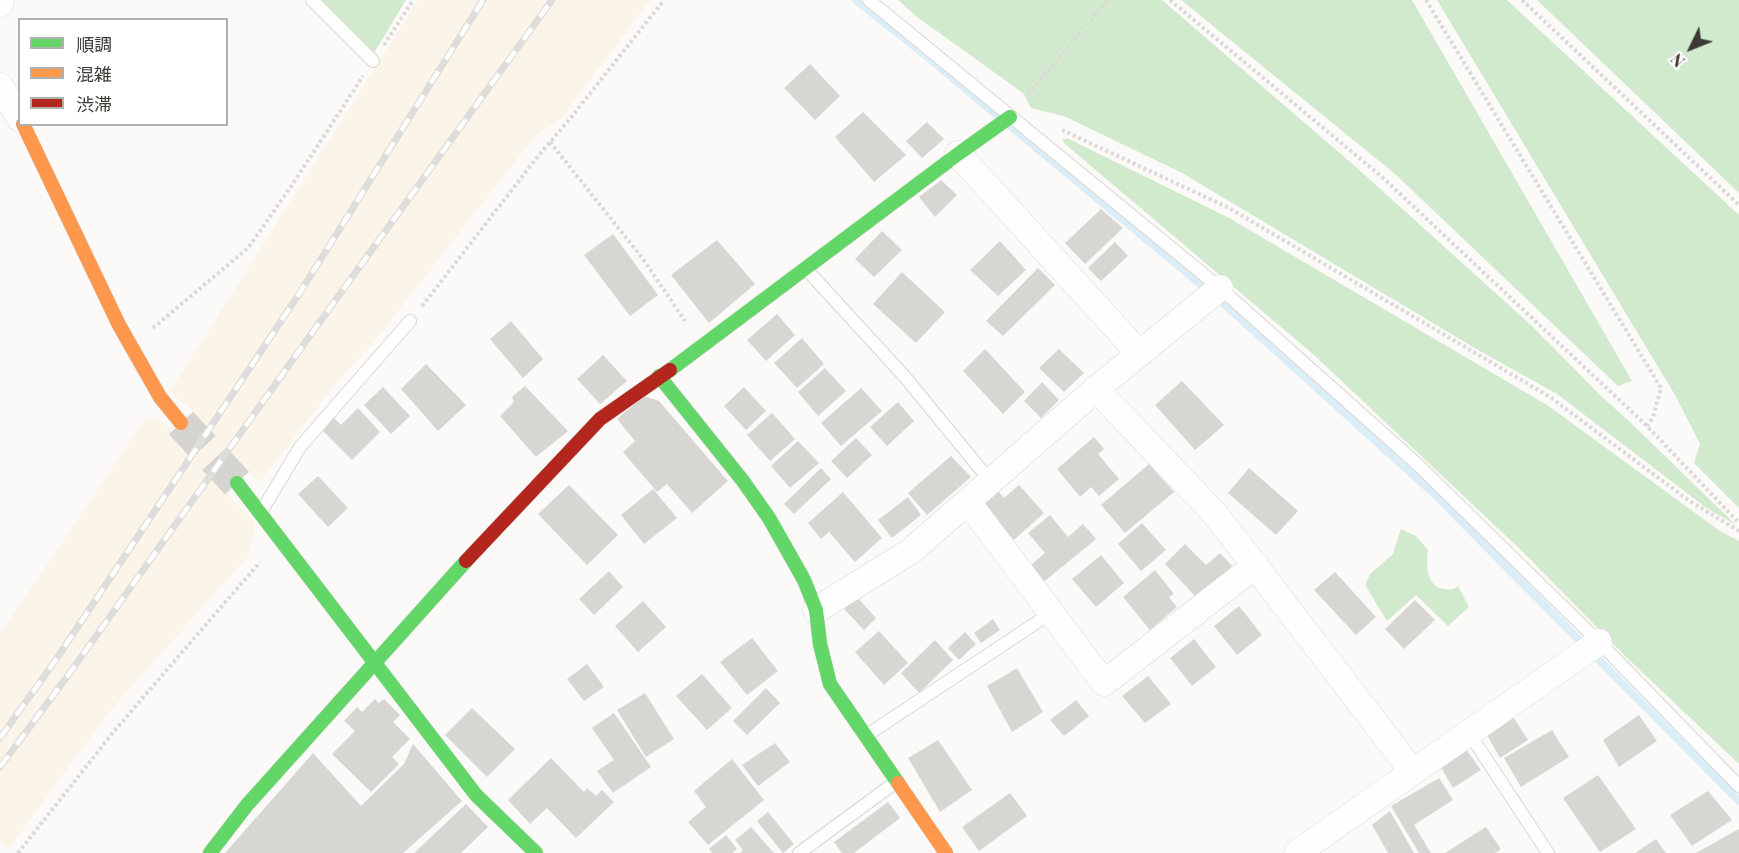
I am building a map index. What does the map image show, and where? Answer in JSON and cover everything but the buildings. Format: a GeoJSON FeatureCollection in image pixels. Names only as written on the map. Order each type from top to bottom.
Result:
{"type":"FeatureCollection","features":[{"type":"Feature","properties":{"kind":"street"},"geometry":{"type":"LineString","coordinates":[[0,86],[18,116]]}},
{"type":"Feature","properties":{"kind":"street"},"geometry":{"type":"LineString","coordinates":[[210,853],[248,805],[374,663],[508,515],[600,419],[703,346],[1010,117]]}},
{"type":"Feature","properties":{"kind":"street"},"geometry":{"type":"LineString","coordinates":[[24,126],[118,325],[160,397],[181,423]]}},
{"type":"Feature","properties":{"kind":"street"},"geometry":{"type":"LineString","coordinates":[[958,154],[1139,353]]}},
{"type":"Feature","properties":{"kind":"street"},"geometry":{"type":"LineString","coordinates":[[816,610],[911,551],[1096,389],[1220,288]]}},
{"type":"Feature","properties":{"kind":"street"},"geometry":{"type":"LineString","coordinates":[[659,376],[769,518],[804,580],[816,610],[820,644],[830,684],[946,853]]}},
{"type":"Feature","properties":{"kind":"street"},"geometry":{"type":"LineString","coordinates":[[1096,389],[1216,515],[1413,772]]}},
{"type":"Feature","properties":{"kind":"street"},"geometry":{"type":"LineString","coordinates":[[237,483],[476,795],[536,853]]}},
{"type":"Feature","properties":{"kind":"street"},"geometry":{"type":"LineString","coordinates":[[968,502],[1104,683],[1256,565]]}},
{"type":"Feature","properties":{"kind":"street"},"geometry":{"type":"LineString","coordinates":[[1314,848],[1413,772],[1599,642]]}},
{"type":"Feature","properties":{"kind":"lane"},"geometry":{"type":"LineString","coordinates":[[312,0],[373,61]]}},
{"type":"Feature","properties":{"kind":"lane"},"geometry":{"type":"LineString","coordinates":[[869,0],[1220,288],[1416,463],[1599,642],[1739,786]]}},
{"type":"Feature","properties":{"kind":"lane"},"geometry":{"type":"LineString","coordinates":[[806,269],[905,377],[991,482]]}},
{"type":"Feature","properties":{"kind":"lane"},"geometry":{"type":"LineString","coordinates":[[261,513],[300,447],[410,321]]}},
{"type":"Feature","properties":{"kind":"lane"},"geometry":{"type":"LineString","coordinates":[[866,736],[1051,613]]}},
{"type":"Feature","properties":{"kind":"lane"},"geometry":{"type":"LineString","coordinates":[[1469,733],[1548,853]]}},
{"type":"Feature","properties":{"kind":"lane"},"geometry":{"type":"LineString","coordinates":[[799,853],[897,782]]}},
{"type":"Feature","properties":{"kind":"path"},"geometry":{"type":"LineString","coordinates":[[130,343],[159,325],[248,248],[413,0]]}},
{"type":"Feature","properties":{"kind":"path"},"geometry":{"type":"LineString","coordinates":[[410,321],[664,0]]}},
{"type":"Feature","properties":{"kind":"path"},"geometry":{"type":"LineString","coordinates":[[1023,101],[1108,0]]}},
{"type":"Feature","properties":{"kind":"path"},"geometry":{"type":"LineString","coordinates":[[1170,0],[1382,177],[1647,426],[1739,523]]}},
{"type":"Feature","properties":{"kind":"path"},"geometry":{"type":"LineString","coordinates":[[1426,0],[1661,388],[1653,417],[1647,426]]}},
{"type":"Feature","properties":{"kind":"path"},"geometry":{"type":"LineString","coordinates":[[1522,0],[1739,205]]}},
{"type":"Feature","properties":{"kind":"path"},"geometry":{"type":"LineString","coordinates":[[1061,130],[1229,208],[1530,385],[1550,397],[1688,500],[1739,531]]}},
{"type":"Feature","properties":{"kind":"path"},"geometry":{"type":"LineString","coordinates":[[550,142],[643,259],[703,346]]}},
{"type":"Feature","properties":{"kind":"path"},"geometry":{"type":"LineString","coordinates":[[18,853],[115,730],[280,538]]}},
{"type":"Feature","properties":{"kind":"shaded area"},"geometry":{"type":"Polygon","coordinates":[[[418,0],[650,0],[561,119],[536,135],[374,342],[338,381],[259,483],[246,469],[229,495],[255,523],[250,554],[110,711],[9,848],[0,842],[0,634],[147,416],[175,429],[193,412],[170,391],[418,0]]]}},
{"type":"Feature","properties":{"kind":"green space"},"geometry":{"type":"Polygon","coordinates":[[[320,0],[406,0],[374,53],[320,0]]]}},
{"type":"Feature","properties":{"kind":"green space"},"geometry":{"type":"Polygon","coordinates":[[[898,0],[1162,0],[1356,167],[1532,326],[1600,395],[1736,525],[1705,507],[1557,394],[1478,350],[1182,173],[1066,117],[1031,108],[1023,93],[917,17],[898,0]]]}},
{"type":"Feature","properties":{"kind":"green space"},"geometry":{"type":"Polygon","coordinates":[[[1181,0],[1412,0],[1632,381],[1618,386],[1394,173],[1181,0]]]}},
{"type":"Feature","properties":{"kind":"green space"},"geometry":{"type":"Polygon","coordinates":[[[1437,0],[1507,0],[1739,215],[1739,508],[1694,463],[1700,444],[1675,395],[1437,0]]]}},
{"type":"Feature","properties":{"kind":"green space"},"geometry":{"type":"Polygon","coordinates":[[[1537,0],[1739,0],[1739,193],[1537,0]]]}},
{"type":"Feature","properties":{"kind":"green space"},"geometry":{"type":"Polygon","coordinates":[[[1067,138],[1229,218],[1547,405],[1720,531],[1739,541],[1739,764],[1625,656],[1524,553],[1314,355],[1065,144],[1062,140],[1067,138]]]}},
{"type":"Feature","properties":{"kind":"green space"},"geometry":{"type":"Polygon","coordinates":[[[1401,529],[1416,536],[1428,550],[1427,568],[1434,584],[1439,588],[1449,590],[1458,586],[1469,607],[1448,626],[1416,595],[1387,621],[1365,585],[1370,574],[1393,554],[1401,529]]]}},
{"type":"Feature","properties":{"kind":"waterway"},"geometry":{"type":"LineString","coordinates":[[856,0],[999,117]]}},
{"type":"Feature","properties":{"kind":"waterway"},"geometry":{"type":"LineString","coordinates":[[1009,125],[1223,303],[1431,491],[1739,801]]}},
{"type":"Feature","properties":{"kind":"tunnel"},"geometry":{"type":"LineString","coordinates":[[181,423],[237,483]]}},
{"type":"Feature","properties":{"kind":"railway"},"geometry":{"type":"LineString","coordinates":[[0,738],[55,661],[299,294],[483,0]]}},
{"type":"Feature","properties":{"kind":"railway"},"geometry":{"type":"LineString","coordinates":[[0,767],[552,0]]}},
{"type":"Feature","properties":{"kind":"traffic: fast"},"geometry":{"type":"LineString","coordinates":[[670,370],[1010,117]]}},
{"type":"Feature","properties":{"kind":"traffic: fast"},"geometry":{"type":"LineString","coordinates":[[659,376],[743,481],[769,518],[804,580],[816,610],[820,644],[830,684],[898,783]]}},
{"type":"Feature","properties":{"kind":"traffic: fast"},"geometry":{"type":"LineString","coordinates":[[237,483],[476,795],[536,853]]}},
{"type":"Feature","properties":{"kind":"traffic: fast"},"geometry":{"type":"LineString","coordinates":[[210,853],[247,805],[466,561]]}},
{"type":"Feature","properties":{"kind":"traffic: slow"},"geometry":{"type":"LineString","coordinates":[[24,126],[119,325],[160,397],[181,423]]}},
{"type":"Feature","properties":{"kind":"traffic: slow"},"geometry":{"type":"LineString","coordinates":[[898,783],[946,853]]}},
{"type":"Feature","properties":{"kind":"traffic: jam"},"geometry":{"type":"LineString","coordinates":[[466,561],[600,419],[670,370]]}}]}
